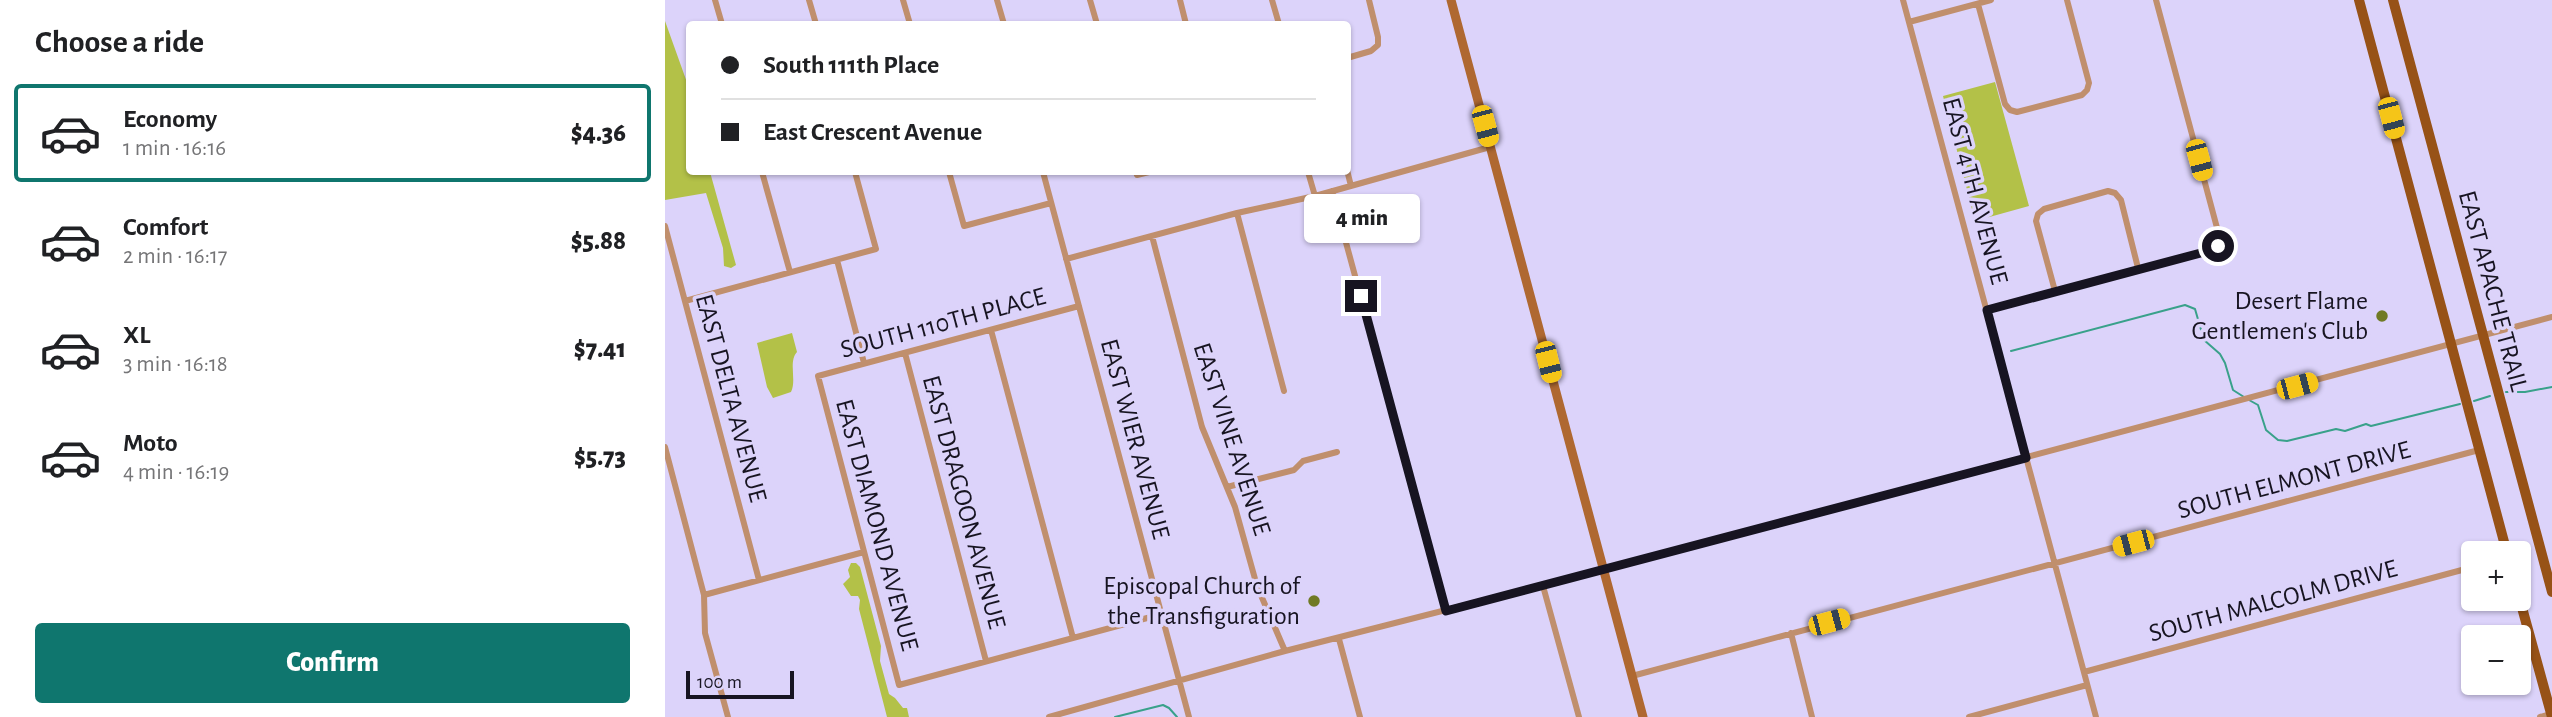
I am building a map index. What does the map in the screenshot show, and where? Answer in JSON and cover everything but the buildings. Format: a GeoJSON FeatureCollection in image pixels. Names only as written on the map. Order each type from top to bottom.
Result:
{"type":"FeatureCollection","features":[{"type":"Feature","properties":{"kind":"main road"},"geometry":{"type":"LineString","coordinates":[[1451,0],[1643,717]]}},
{"type":"Feature","properties":{"kind":"main road","name":"EAST APACHE TRAIL"},"geometry":{"type":"LineString","coordinates":[[2359,0],[2504,541]]}},
{"type":"Feature","properties":{"kind":"main road","name":"EAST APACHE TRAIL"},"geometry":{"type":"LineString","coordinates":[[2393,0],[2552,592]]}},
{"type":"Feature","properties":{"kind":"main road"},"geometry":{"type":"LineString","coordinates":[[2522,611],[2548,716]]}},
{"type":"Feature","properties":{"kind":"street"},"geometry":{"type":"LineString","coordinates":[[715,0],[721,21]]}},
{"type":"Feature","properties":{"kind":"street"},"geometry":{"type":"LineString","coordinates":[[809,0],[814,21]]}},
{"type":"Feature","properties":{"kind":"street"},"geometry":{"type":"LineString","coordinates":[[903,0],[909,21]]}},
{"type":"Feature","properties":{"kind":"street"},"geometry":{"type":"LineString","coordinates":[[997,0],[1003,21]]}},
{"type":"Feature","properties":{"kind":"street"},"geometry":{"type":"LineString","coordinates":[[1090,0],[1096,21]]}},
{"type":"Feature","properties":{"kind":"street"},"geometry":{"type":"LineString","coordinates":[[1180,0],[1185,21]]}},
{"type":"Feature","properties":{"kind":"street"},"geometry":{"type":"LineString","coordinates":[[1272,0],[1278,21]]}},
{"type":"Feature","properties":{"kind":"street"},"geometry":{"type":"LineString","coordinates":[[1351,57],[1371,51],[1378,45],[1369,0]]}},
{"type":"Feature","properties":{"kind":"street","name":"EAST 4TH AVENUE"},"geometry":{"type":"LineString","coordinates":[[1903,0],[2096,717]]}},
{"type":"Feature","properties":{"kind":"street"},"geometry":{"type":"LineString","coordinates":[[1909,22],[1991,0]]}},
{"type":"Feature","properties":{"kind":"street"},"geometry":{"type":"LineString","coordinates":[[1977,4],[2005,104],[2010,110],[2017,112],[2081,95],[2087,90],[2089,83],[2067,0]]}},
{"type":"Feature","properties":{"kind":"street"},"geometry":{"type":"LineString","coordinates":[[1987,310],[2212,250],[2218,246],[2220,239],[2157,0]]}},
{"type":"Feature","properties":{"kind":"street"},"geometry":{"type":"LineString","coordinates":[[1066,259],[1237,213],[1315,196],[1490,147]]}},
{"type":"Feature","properties":{"kind":"street"},"geometry":{"type":"LineString","coordinates":[[763,175],[790,272]]}},
{"type":"Feature","properties":{"kind":"street"},"geometry":{"type":"LineString","coordinates":[[685,301],[876,249],[856,175]]}},
{"type":"Feature","properties":{"kind":"street"},"geometry":{"type":"LineString","coordinates":[[950,175],[964,226],[1051,203]]}},
{"type":"Feature","properties":{"kind":"street","name":"EAST WIER AVENUE"},"geometry":{"type":"LineString","coordinates":[[1044,175],[1189,717]]}},
{"type":"Feature","properties":{"kind":"street"},"geometry":{"type":"LineString","coordinates":[[1309,175],[1315,196]]}},
{"type":"Feature","properties":{"kind":"street"},"geometry":{"type":"LineString","coordinates":[[1348,175],[1351,186]]}},
{"type":"Feature","properties":{"kind":"street"},"geometry":{"type":"LineString","coordinates":[[1332,191],[1446,611]]}},
{"type":"Feature","properties":{"kind":"street"},"geometry":{"type":"LineString","coordinates":[[2055,291],[2036,221],[2038,214],[2044,209],[2096,194],[2108,191],[2115,193],[2121,200],[2139,268]]}},
{"type":"Feature","properties":{"kind":"street"},"geometry":{"type":"LineString","coordinates":[[1237,213],[1284,391]]}},
{"type":"Feature","properties":{"kind":"street","name":"EAST DELTA AVENUE"},"geometry":{"type":"LineString","coordinates":[[665,226],[759,580]]}},
{"type":"Feature","properties":{"kind":"street","name":"EAST VINE AVENUE"},"geometry":{"type":"LineString","coordinates":[[1152,236],[1202,427],[1235,507],[1257,586],[1285,651]]}},
{"type":"Feature","properties":{"kind":"street"},"geometry":{"type":"LineString","coordinates":[[837,260],[864,363]]}},
{"type":"Feature","properties":{"kind":"street","name":"SOUTH 110TH PLACE"},"geometry":{"type":"LineString","coordinates":[[818,376],[1079,306]]}},
{"type":"Feature","properties":{"kind":"street"},"geometry":{"type":"LineString","coordinates":[[1049,717],[1285,651],[1543,586],[2552,317]]}},
{"type":"Feature","properties":{"kind":"street"},"geometry":{"type":"LineString","coordinates":[[991,330],[1073,638]]}},
{"type":"Feature","properties":{"kind":"street","name":"EAST DRAGOON AVENUE"},"geometry":{"type":"LineString","coordinates":[[905,353],[986,661]]}},
{"type":"Feature","properties":{"kind":"street","name":"EAST DIAMOND AVENUE"},"geometry":{"type":"LineString","coordinates":[[818,376],[899,685],[986,661]]}},
{"type":"Feature","properties":{"kind":"street"},"geometry":{"type":"LineString","coordinates":[[665,447],[703,595],[705,633],[728,717]]}},
{"type":"Feature","properties":{"kind":"street","name":"SOUTH ELMONT DRIVE"},"geometry":{"type":"LineString","coordinates":[[1632,676],[2479,450]]}},
{"type":"Feature","properties":{"kind":"street"},"geometry":{"type":"LineString","coordinates":[[1227,487],[1294,470],[1303,461],[1337,452]]}},
{"type":"Feature","properties":{"kind":"street"},"geometry":{"type":"LineString","coordinates":[[703,595],[864,552]]}},
{"type":"Feature","properties":{"kind":"street","name":"SOUTH MALCOLM DRIVE"},"geometry":{"type":"LineString","coordinates":[[2084,671],[2461,570]]}},
{"type":"Feature","properties":{"kind":"street"},"geometry":{"type":"LineString","coordinates":[[1543,586],[1579,717]]}},
{"type":"Feature","properties":{"kind":"street"},"geometry":{"type":"LineString","coordinates":[[986,661],[1161,614]]}},
{"type":"Feature","properties":{"kind":"street"},"geometry":{"type":"LineString","coordinates":[[1791,633],[1812,717]]}},
{"type":"Feature","properties":{"kind":"street"},"geometry":{"type":"LineString","coordinates":[[1339,639],[1360,717]]}},
{"type":"Feature","properties":{"kind":"street"},"geometry":{"type":"LineString","coordinates":[[1973,717],[2087,685]]}},
{"type":"Feature","properties":{"kind":"green space"},"geometry":{"type":"Polygon","coordinates":[[[665,21],[686,80],[686,175],[711,175],[736,265],[731,268],[724,266],[723,248],[706,193],[665,200],[665,21]]]}},
{"type":"Feature","properties":{"kind":"green space"},"geometry":{"type":"Polygon","coordinates":[[[1995,82],[2029,206],[1975,221],[1943,96],[1995,82]]]}},
{"type":"Feature","properties":{"kind":"green space"},"geometry":{"type":"Polygon","coordinates":[[[792,333],[797,352],[793,361],[793,387],[791,392],[773,398],[767,387],[757,343],[792,333]]]}},
{"type":"Feature","properties":{"kind":"green space"},"geometry":{"type":"Polygon","coordinates":[[[851,563],[860,567],[881,646],[880,661],[889,694],[903,708],[907,708],[909,717],[887,717],[859,609],[860,600],[858,596],[851,596],[843,584],[850,577],[848,570],[851,563]]]}},
{"type":"Feature","properties":{"kind":"waterway"},"geometry":{"type":"LineString","coordinates":[[2011,351],[2185,305],[2195,309],[2204,340],[2220,354],[2233,390],[2244,397]]}},
{"type":"Feature","properties":{"kind":"waterway"},"geometry":{"type":"LineString","coordinates":[[2506,392],[2552,387]]}},
{"type":"Feature","properties":{"kind":"waterway"},"geometry":{"type":"LineString","coordinates":[[2474,401],[2490,396]]}},
{"type":"Feature","properties":{"kind":"waterway"},"geometry":{"type":"LineString","coordinates":[[2249,400],[2258,405],[2266,430],[2278,440],[2287,441],[2336,429],[2345,431],[2366,424],[2371,426],[2460,404]]}},
{"type":"Feature","properties":{"kind":"waterway"},"geometry":{"type":"LineString","coordinates":[[1115,717],[1163,705],[1177,717]]}},
{"type":"Feature","properties":{"kind":"place","name":"Desert Flame Gentlemen's Club"},"geometry":{"type":"Point","coordinates":[2382,316]}},
{"type":"Feature","properties":{"kind":"place","name":"Episcopal Church of the Transfiguration"},"geometry":{"type":"Point","coordinates":[1314,601]}},
{"type":"Feature","properties":{"kind":"route"},"geometry":{"type":"LineString","coordinates":[[1361,296],[1446,611],[2026,458],[1987,310],[2212,250],[2218,246]]}}]}
